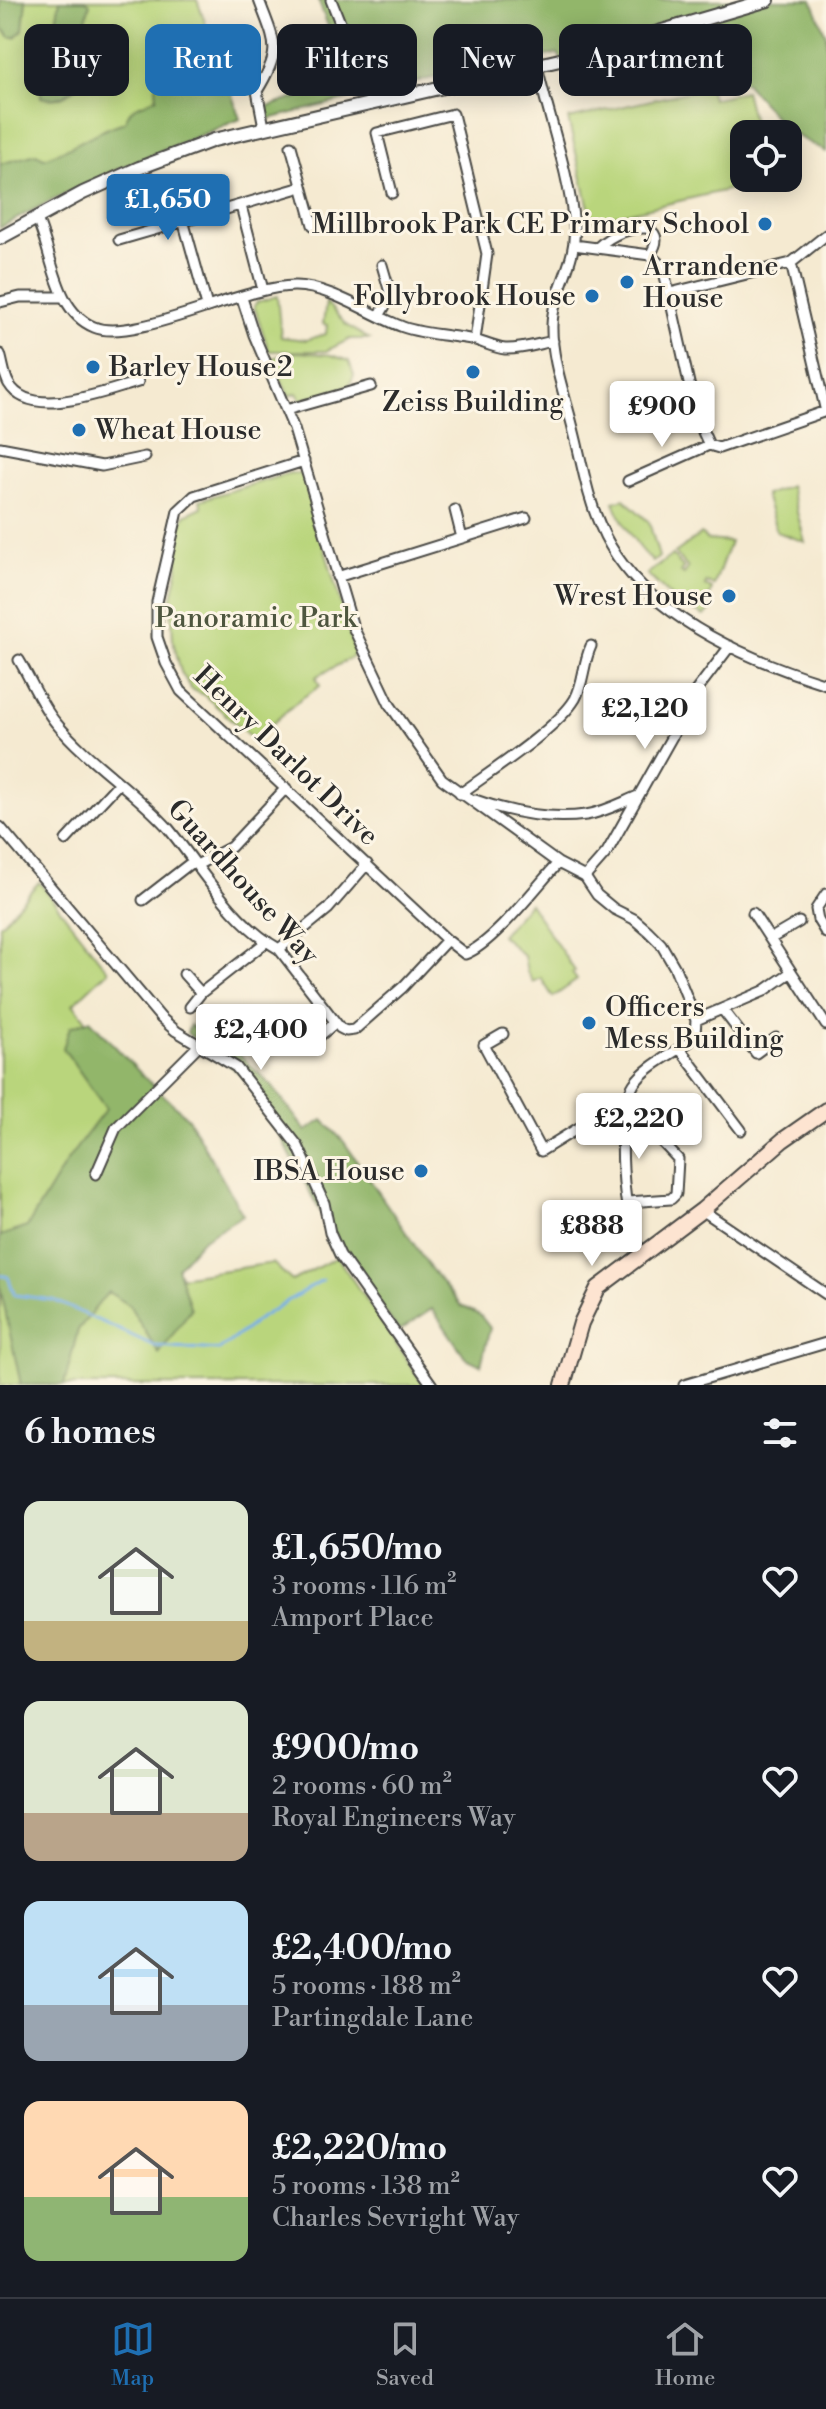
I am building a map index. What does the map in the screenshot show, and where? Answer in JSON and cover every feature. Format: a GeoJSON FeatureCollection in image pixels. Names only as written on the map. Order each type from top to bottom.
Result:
{"type":"FeatureCollection","features":[{"type":"Feature","properties":{"kind":"main road"},"geometry":{"type":"LineString","coordinates":[[563,1385],[581,1323],[598,1288],[702,1210],[783,1140],[826,1110]]}},
{"type":"Feature","properties":{"kind":"street"},"geometry":{"type":"LineString","coordinates":[[259,0],[275,46],[271,69],[257,91],[264,127]]}},
{"type":"Feature","properties":{"kind":"street"},"geometry":{"type":"LineString","coordinates":[[331,0],[372,103]]}},
{"type":"Feature","properties":{"kind":"street"},"geometry":{"type":"LineString","coordinates":[[543,64],[768,0]]}},
{"type":"Feature","properties":{"kind":"street"},"geometry":{"type":"LineString","coordinates":[[0,238],[83,193],[214,140],[433,89]]}},
{"type":"Feature","properties":{"kind":"street"},"geometry":{"type":"LineString","coordinates":[[543,90],[575,228],[574,245],[553,309],[553,341],[590,498],[612,549],[643,589],[667,609],[730,646],[826,684]]}},
{"type":"Feature","properties":{"kind":"street"},"geometry":{"type":"LineString","coordinates":[[392,193],[377,133],[453,114],[487,254],[475,340]]}},
{"type":"Feature","properties":{"kind":"street"},"geometry":{"type":"LineString","coordinates":[[291,146],[313,225]]}},
{"type":"Feature","properties":{"kind":"street"},"geometry":{"type":"LineString","coordinates":[[119,240],[302,187]]}},
{"type":"Feature","properties":{"kind":"street"},"geometry":{"type":"LineString","coordinates":[[241,206],[263,290]]}},
{"type":"Feature","properties":{"kind":"street"},"geometry":{"type":"LineString","coordinates":[[36,217],[63,297],[77,316],[99,330],[151,324],[263,290],[298,285],[316,289],[405,328],[475,340],[505,349],[553,341]]}},
{"type":"Feature","properties":{"kind":"street"},"geometry":{"type":"LineString","coordinates":[[183,220],[207,306]]}},
{"type":"Feature","properties":{"kind":"street"},"geometry":{"type":"LineString","coordinates":[[598,247],[609,237],[647,228],[657,243],[650,255]]}},
{"type":"Feature","properties":{"kind":"street"},"geometry":{"type":"LineString","coordinates":[[670,293],[791,263],[826,235]]}},
{"type":"Feature","properties":{"kind":"street"},"geometry":{"type":"LineString","coordinates":[[574,245],[650,255],[663,267],[697,419],[709,445]]}},
{"type":"Feature","properties":{"kind":"street"},"geometry":{"type":"LineString","coordinates":[[628,481],[709,445],[719,448],[826,411],[791,263]]}},
{"type":"Feature","properties":{"kind":"street"},"geometry":{"type":"LineString","coordinates":[[379,316],[391,296],[382,265]]}},
{"type":"Feature","properties":{"kind":"street"},"geometry":{"type":"LineString","coordinates":[[0,302],[20,297],[63,297]]}},
{"type":"Feature","properties":{"kind":"street"},"geometry":{"type":"LineString","coordinates":[[242,298],[304,461],[360,646],[390,705],[442,779],[558,863],[585,877],[597,895],[614,909],[639,922],[661,944],[675,968],[696,1020],[695,1034],[635,1083],[622,1122],[622,1159],[632,1235],[642,1254]]}},
{"type":"Feature","properties":{"kind":"street"},"geometry":{"type":"LineString","coordinates":[[0,354],[8,383],[23,396],[41,402],[77,399],[138,382]]}},
{"type":"Feature","properties":{"kind":"street"},"geometry":{"type":"LineString","coordinates":[[286,410],[371,386]]}},
{"type":"Feature","properties":{"kind":"street"},"geometry":{"type":"LineString","coordinates":[[0,447],[102,466],[145,457]]}},
{"type":"Feature","properties":{"kind":"street","name":"Henry Darlot Drive"},"geometry":{"type":"LineString","coordinates":[[304,461],[194,496],[178,511],[157,602],[157,637],[181,691],[447,940]]}},
{"type":"Feature","properties":{"kind":"street"},"geometry":{"type":"LineString","coordinates":[[455,510],[462,538]]}},
{"type":"Feature","properties":{"kind":"street"},"geometry":{"type":"LineString","coordinates":[[337,577],[526,518]]}},
{"type":"Feature","properties":{"kind":"street"},"geometry":{"type":"LineString","coordinates":[[460,794],[555,723],[575,700],[591,646]]}},
{"type":"Feature","properties":{"kind":"street"},"geometry":{"type":"LineString","coordinates":[[585,877],[607,852],[679,724],[683,708],[730,646]]}},
{"type":"Feature","properties":{"kind":"street","name":"Guardhouse Way"},"geometry":{"type":"LineString","coordinates":[[19,660],[56,723],[167,828],[202,876],[266,942],[279,949],[335,1023]]}},
{"type":"Feature","properties":{"kind":"street"},"geometry":{"type":"LineString","coordinates":[[66,840],[119,783]]}},
{"type":"Feature","properties":{"kind":"street"},"geometry":{"type":"LineString","coordinates":[[143,900],[194,864],[231,847],[286,788]]}},
{"type":"Feature","properties":{"kind":"street"},"geometry":{"type":"LineString","coordinates":[[460,794],[524,814],[584,815],[608,810],[639,796]]}},
{"type":"Feature","properties":{"kind":"street"},"geometry":{"type":"LineString","coordinates":[[0,827],[161,1018],[176,1031],[236,1067],[298,1146],[324,1203],[330,1233],[340,1255],[432,1385]]}},
{"type":"Feature","properties":{"kind":"street"},"geometry":{"type":"LineString","coordinates":[[310,1044],[335,1023],[346,1031],[354,1030],[403,987],[447,940],[465,954],[475,950],[558,863]]}},
{"type":"Feature","properties":{"kind":"street"},"geometry":{"type":"LineString","coordinates":[[279,949],[328,909],[367,864]]}},
{"type":"Feature","properties":{"kind":"street"},"geometry":{"type":"LineString","coordinates":[[826,894],[816,909],[826,933]]}},
{"type":"Feature","properties":{"kind":"street"},"geometry":{"type":"LineString","coordinates":[[753,913],[826,1025]]}},
{"type":"Feature","properties":{"kind":"street"},"geometry":{"type":"LineString","coordinates":[[770,939],[799,922]]}},
{"type":"Feature","properties":{"kind":"street"},"geometry":{"type":"LineString","coordinates":[[190,1007],[201,993],[266,942]]}},
{"type":"Feature","properties":{"kind":"street"},"geometry":{"type":"LineString","coordinates":[[696,1020],[764,991],[790,973]]}},
{"type":"Feature","properties":{"kind":"street"},"geometry":{"type":"LineString","coordinates":[[184,974],[201,993]]}},
{"type":"Feature","properties":{"kind":"street"},"geometry":{"type":"LineString","coordinates":[[722,1009],[756,1053],[776,1038]]}},
{"type":"Feature","properties":{"kind":"street"},"geometry":{"type":"LineString","coordinates":[[503,1034],[484,1045],[541,1151],[598,1116],[608,1115],[622,1122]]}},
{"type":"Feature","properties":{"kind":"street"},"geometry":{"type":"LineString","coordinates":[[96,1174],[116,1128],[200,1044]]}},
{"type":"Feature","properties":{"kind":"street"},"geometry":{"type":"LineString","coordinates":[[680,1049],[741,1130]]}},
{"type":"Feature","properties":{"kind":"street"},"geometry":{"type":"LineString","coordinates":[[628,1202],[671,1199],[676,1194],[678,1159],[661,1141]]}},
{"type":"Feature","properties":{"kind":"street"},"geometry":{"type":"LineString","coordinates":[[702,1210],[825,1292]]}},
{"type":"Feature","properties":{"kind":"street"},"geometry":{"type":"LineString","coordinates":[[684,1385],[826,1343]]}},
{"type":"Feature","properties":{"kind":"green space"},"geometry":{"type":"Polygon","coordinates":[[[0,0],[197,0],[206,24],[145,24],[145,96],[232,96],[240,119],[88,183],[0,228],[0,0]]]}},
{"type":"Feature","properties":{"kind":"green space"},"geometry":{"type":"Polygon","coordinates":[[[0,0],[26,0],[23,30],[15,37],[10,37],[2,27],[0,0]]]}},
{"type":"Feature","properties":{"kind":"green space"},"geometry":{"type":"Polygon","coordinates":[[[60,0],[84,0],[90,4],[85,24],[55,24],[60,0]]]}},
{"type":"Feature","properties":{"kind":"green space"},"geometry":{"type":"Polygon","coordinates":[[[318,0],[812,0],[826,35],[826,152],[802,139],[802,120],[777,120],[752,90],[752,24],[559,24],[559,56],[543,57],[543,24],[433,24],[433,78],[417,82],[417,24],[327,24],[318,0]]]}},
{"type":"Feature","properties":{"kind":"green space"},"geometry":{"type":"Polygon","coordinates":[[[232,96],[240,119],[88,183],[0,228],[0,164],[36,154],[44,158],[64,150],[125,122],[134,108],[157,97],[232,96]]]}},
{"type":"Feature","properties":{"kind":"green space"},"geometry":{"type":"Polygon","coordinates":[[[302,96],[350,96],[349,99],[269,119],[267,107],[302,96]]]}},
{"type":"Feature","properties":{"kind":"green space"},"geometry":{"type":"Polygon","coordinates":[[[669,96],[711,96],[712,99],[746,96],[752,120],[730,120],[730,189],[592,221],[568,119],[669,96]]]}},
{"type":"Feature","properties":{"kind":"green space"},"geometry":{"type":"Polygon","coordinates":[[[277,296],[281,337],[306,340],[326,334],[327,325],[323,324],[326,302],[346,325],[369,339],[350,339],[326,351],[269,351],[254,306],[257,302],[277,296]]]}},
{"type":"Feature","properties":{"kind":"green space"},"geometry":{"type":"Polygon","coordinates":[[[297,352],[331,355],[349,361],[354,375],[349,386],[301,400],[297,393],[289,396],[271,358],[297,352]]]}},
{"type":"Feature","properties":{"kind":"green space","name":"Panoramic Park"},"geometry":{"type":"Polygon","coordinates":[[[290,473],[303,474],[355,653],[316,677],[320,686],[299,700],[254,740],[204,695],[191,689],[181,672],[173,641],[171,601],[178,569],[176,547],[185,515],[202,507],[200,500],[290,473]]]}},
{"type":"Feature","properties":{"kind":"green space"},"geometry":{"type":"Polygon","coordinates":[[[790,486],[805,542],[777,532],[765,495],[790,486]]]}},
{"type":"Feature","properties":{"kind":"green space"},"geometry":{"type":"Polygon","coordinates":[[[624,499],[649,522],[659,557],[653,562],[630,534],[614,502],[624,499]]]}},
{"type":"Feature","properties":{"kind":"green space"},"geometry":{"type":"Polygon","coordinates":[[[701,534],[707,540],[730,542],[714,585],[706,583],[705,586],[712,589],[705,608],[710,611],[704,616],[672,598],[647,574],[672,555],[684,568],[681,572],[684,574],[688,568],[675,553],[701,534]]]}},
{"type":"Feature","properties":{"kind":"green space"},"geometry":{"type":"Polygon","coordinates":[[[39,882],[108,971],[73,1004],[148,1097],[179,1277],[273,1263],[292,1281],[337,1257],[424,1385],[0,1385],[0,925],[39,882]]]}},
{"type":"Feature","properties":{"kind":"green space"},"geometry":{"type":"Polygon","coordinates":[[[529,903],[575,971],[572,973],[577,980],[553,997],[541,978],[533,982],[524,956],[501,935],[529,903]]]}},
{"type":"Feature","properties":{"kind":"green space"},"geometry":{"type":"Polygon","coordinates":[[[90,1020],[188,1118],[243,1215],[202,1240],[177,1268],[191,1309],[159,1354],[129,1305],[108,1292],[78,1330],[64,1385],[21,1385],[0,1287],[0,1236],[27,1227],[68,1159],[106,1109],[63,1048],[70,1027],[90,1020]]]}},
{"type":"Feature","properties":{"kind":"green space"},"geometry":{"type":"Polygon","coordinates":[[[190,1025],[241,1056],[271,1085],[306,1131],[323,1120],[344,1142],[431,1269],[461,1306],[480,1315],[490,1328],[481,1365],[466,1358],[432,1309],[399,1331],[343,1255],[253,1084],[187,1033],[190,1025]]]}},
{"type":"Feature","properties":{"kind":"waterway"},"geometry":{"type":"LineString","coordinates":[[0,1275],[8,1277],[15,1295],[53,1300],[155,1346],[219,1350],[263,1316],[322,1280]]}},
{"type":"Feature","properties":{"kind":"place","name":"Millbrook Park CE Primary School"},"geometry":{"type":"Point","coordinates":[765,224]}},
{"type":"Feature","properties":{"kind":"place","name":"Arrandene House"},"geometry":{"type":"Point","coordinates":[627,282]}},
{"type":"Feature","properties":{"kind":"place","name":"Follybrook House"},"geometry":{"type":"Point","coordinates":[592,296]}},
{"type":"Feature","properties":{"kind":"place","name":"Barley House2"},"geometry":{"type":"Point","coordinates":[93,367]}},
{"type":"Feature","properties":{"kind":"place","name":"Zeiss Building"},"geometry":{"type":"Point","coordinates":[473,372]}},
{"type":"Feature","properties":{"kind":"place","name":"Wheat House"},"geometry":{"type":"Point","coordinates":[79,430]}},
{"type":"Feature","properties":{"kind":"place","name":"Wrest House"},"geometry":{"type":"Point","coordinates":[729,596]}},
{"type":"Feature","properties":{"kind":"place","name":"Officers Mess Building"},"geometry":{"type":"Point","coordinates":[589,1023]}},
{"type":"Feature","properties":{"kind":"place","name":"IBSA House"},"geometry":{"type":"Point","coordinates":[421,1171]}}]}
